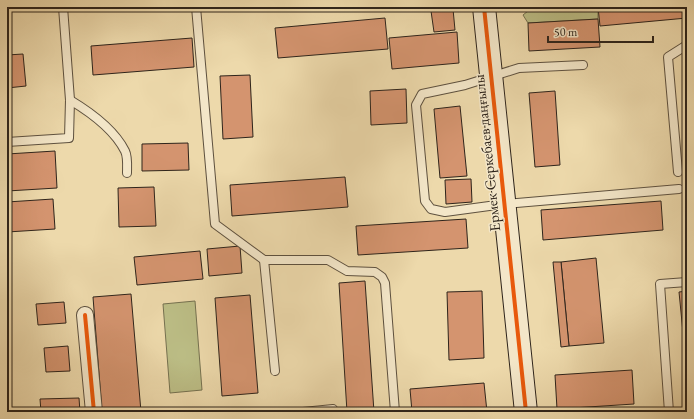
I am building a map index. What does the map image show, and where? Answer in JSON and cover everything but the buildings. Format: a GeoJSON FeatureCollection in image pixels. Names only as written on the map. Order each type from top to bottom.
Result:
{"type":"FeatureCollection","features":[{"type":"Feature","properties":{"kind":"street"},"geometry":{"type":"LineString","coordinates":[[468,7],[485,17]]}},
{"type":"Feature","properties":{"kind":"street","name":"Ермек Серкебаев даңғылы"},"geometry":{"type":"LineString","coordinates":[[485,17],[490,77],[526,412]]}},
{"type":"Feature","properties":{"kind":"street"},"geometry":{"type":"LineString","coordinates":[[85,315],[94,412]]}},
{"type":"Feature","properties":{"kind":"lane"},"geometry":{"type":"LineString","coordinates":[[7,142],[69,138],[70,100],[63,7]]}},
{"type":"Feature","properties":{"kind":"lane"},"geometry":{"type":"LineString","coordinates":[[196,7],[215,224],[264,260],[328,260],[347,271],[375,272],[382,277],[385,283],[395,412]]}},
{"type":"Feature","properties":{"kind":"lane"},"geometry":{"type":"LineString","coordinates":[[678,172],[668,57],[687,45]]}},
{"type":"Feature","properties":{"kind":"lane"},"geometry":{"type":"LineString","coordinates":[[582,65],[519,68],[465,85],[422,94],[416,105],[425,201],[431,209],[445,212],[504,204],[680,189]]}},
{"type":"Feature","properties":{"kind":"lane"},"geometry":{"type":"LineString","coordinates":[[70,100],[91,113],[112,134],[126,152],[127,173]]}},
{"type":"Feature","properties":{"kind":"lane"},"geometry":{"type":"LineString","coordinates":[[264,260],[275,372]]}},
{"type":"Feature","properties":{"kind":"lane"},"geometry":{"type":"LineString","coordinates":[[669,412],[660,284],[687,282]]}},
{"type":"Feature","properties":{"kind":"lane"},"geometry":{"type":"LineString","coordinates":[[303,412],[333,409],[333,412]]}},
{"type":"Feature","properties":{"kind":"green space"},"geometry":{"type":"Polygon","coordinates":[[[533,7],[598,7],[598,19],[528,23],[523,15],[533,7]]]}},
{"type":"Feature","properties":{"kind":"green space"},"geometry":{"type":"Polygon","coordinates":[[[195,301],[202,390],[170,393],[163,304],[195,301]]]}},
{"type":"Feature","properties":{"kind":"cycle path"},"geometry":{"type":"LineString","coordinates":[[484,7],[526,412]]}},
{"type":"Feature","properties":{"kind":"cycle path"},"geometry":{"type":"LineString","coordinates":[[85,315],[94,412]]}}]}
